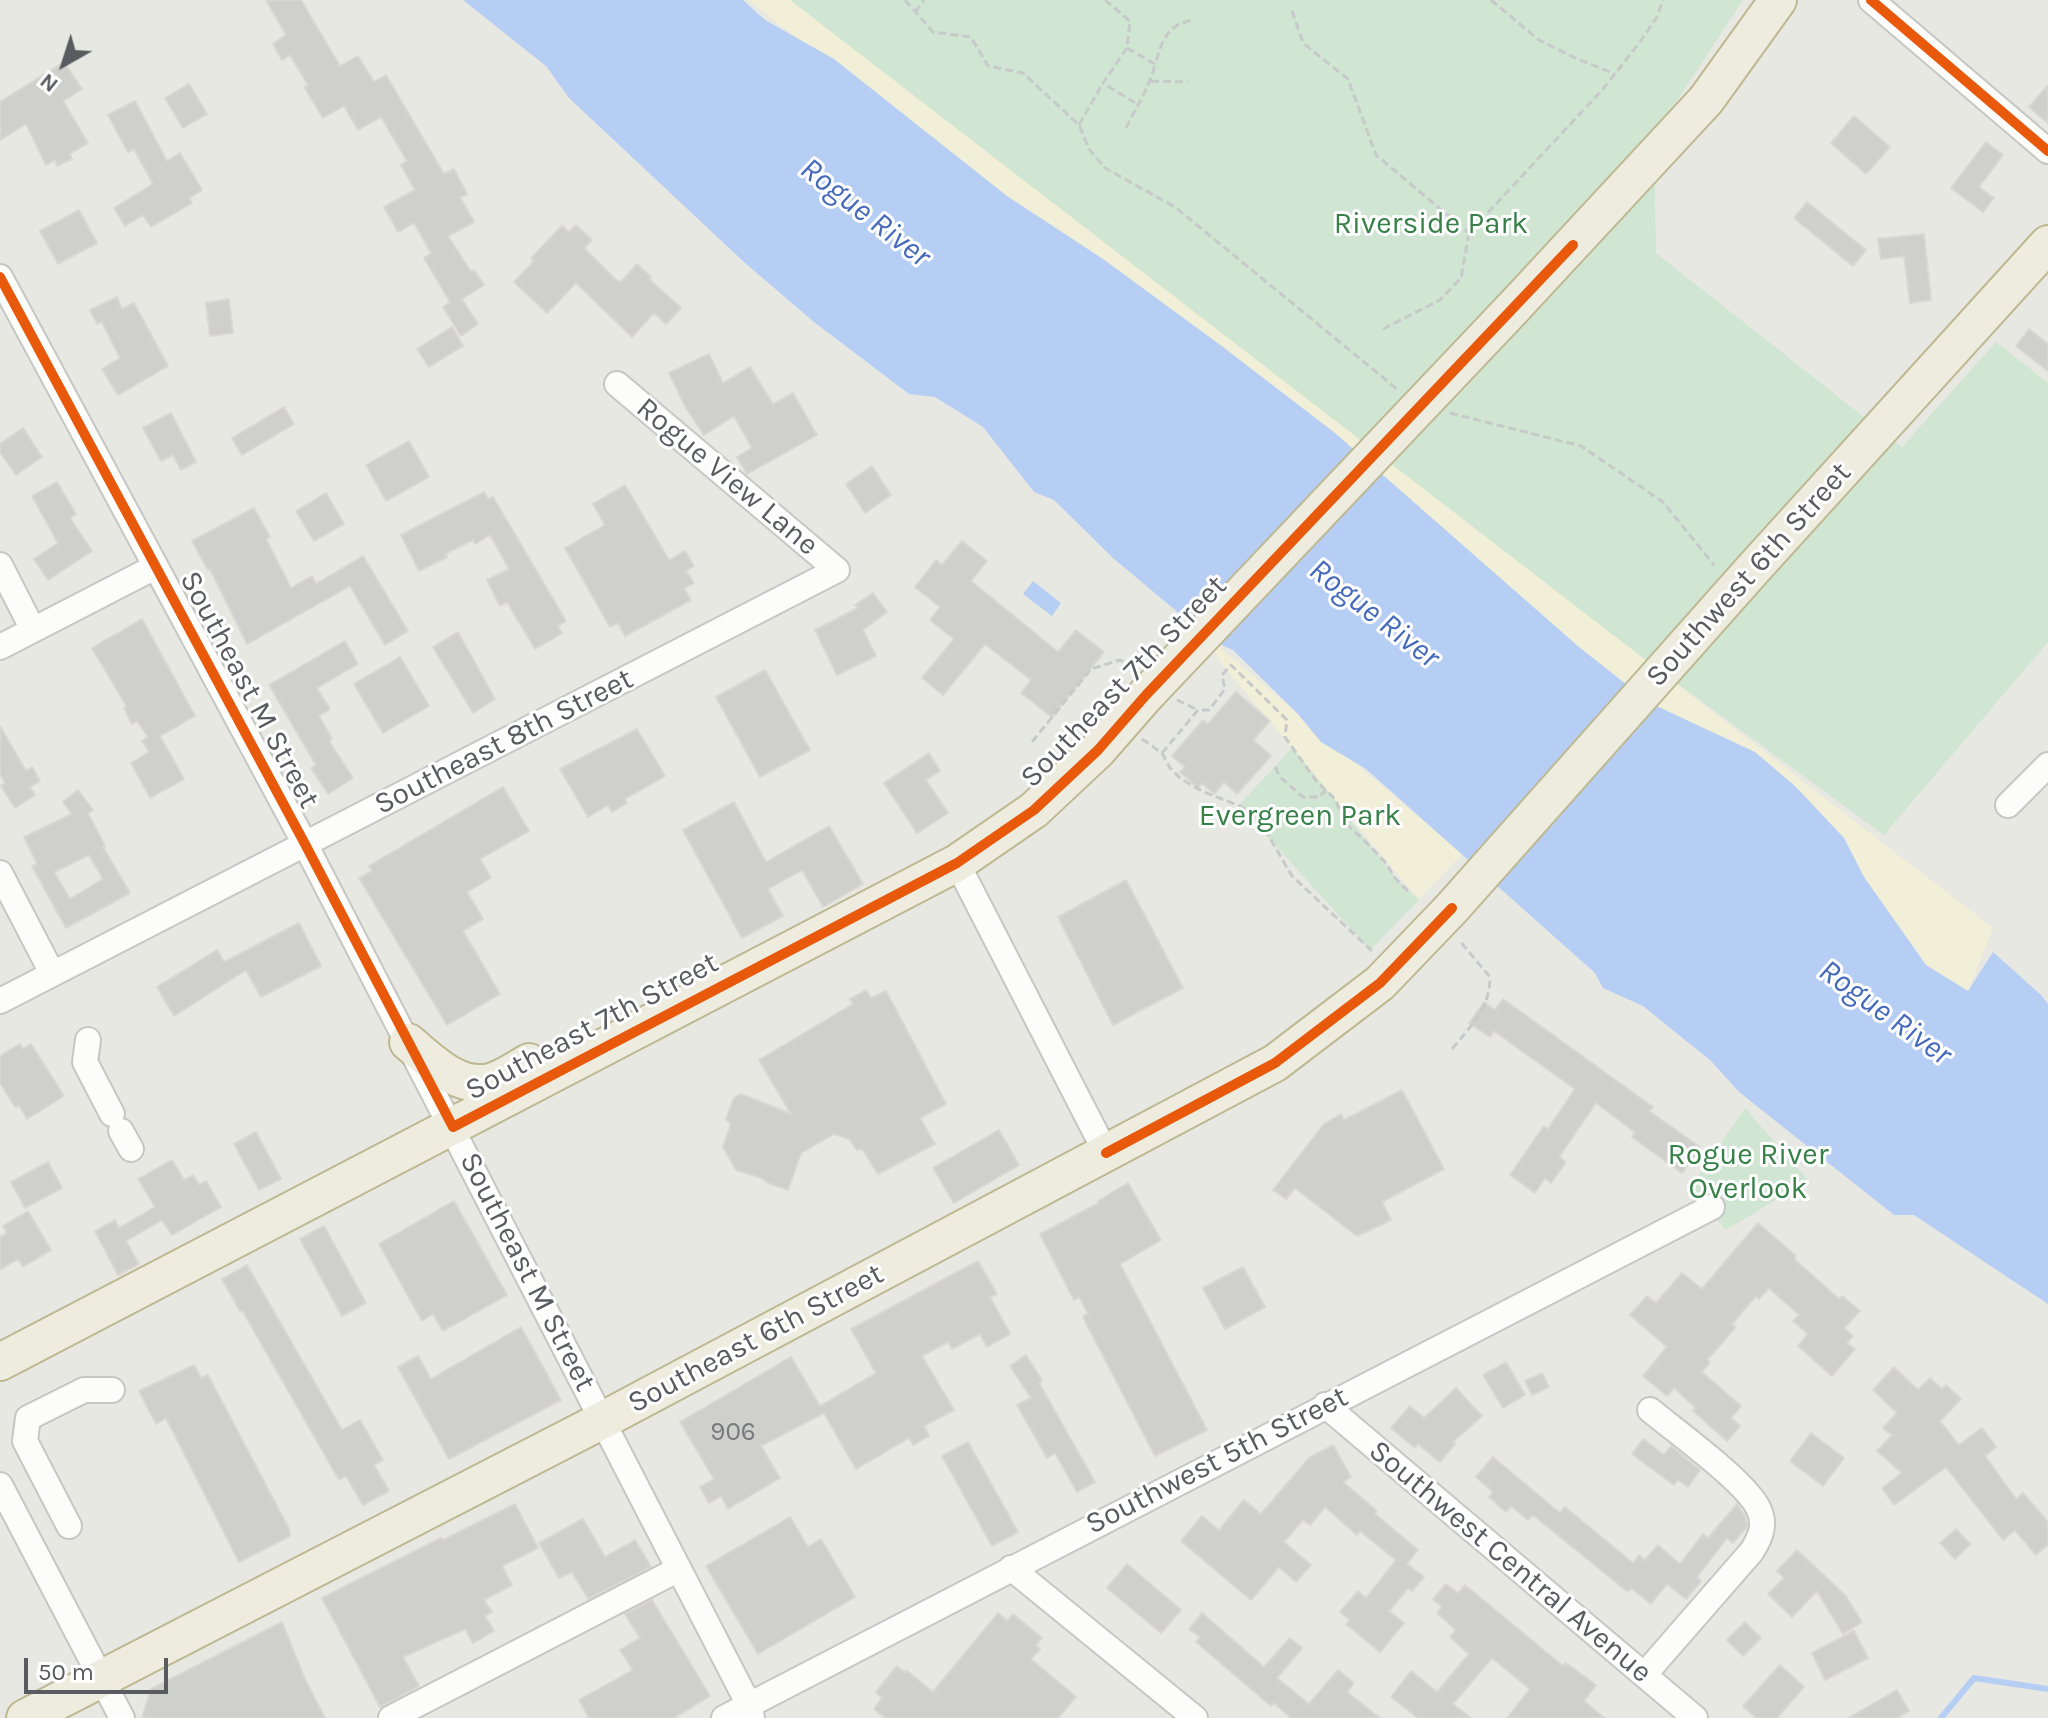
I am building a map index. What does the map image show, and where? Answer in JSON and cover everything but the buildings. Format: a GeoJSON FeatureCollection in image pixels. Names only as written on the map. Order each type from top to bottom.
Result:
{"type":"FeatureCollection","features":[{"type":"Feature","properties":{"kind":"highway","name":"Southeast 7th Street"},"geometry":{"type":"LineString","coordinates":[[0,1362],[957,863],[1034,810],[1098,750],[1706,100],[1778,0]]}},
{"type":"Feature","properties":{"kind":"highway","name":"Southwest 6th Street"},"geometry":{"type":"LineString","coordinates":[[1454,922],[1754,568],[2048,244]]}},
{"type":"Feature","properties":{"kind":"highway","name":"Southeast 6th Street"},"geometry":{"type":"LineString","coordinates":[[25,1718],[603,1420],[1275,1063],[1454,922]]}},
{"type":"Feature","properties":{"kind":"highway"},"geometry":{"type":"LineString","coordinates":[[408,1042],[444,1071],[477,1083],[493,1081],[637,1007],[678,1010]]}},
{"type":"Feature","properties":{"kind":"street"},"geometry":{"type":"LineString","coordinates":[[1871,0],[2048,151]]}},
{"type":"Feature","properties":{"kind":"street","name":"Southeast M Street"},"geometry":{"type":"LineString","coordinates":[[2,285],[305,844],[453,1127],[750,1712]]}},
{"type":"Feature","properties":{"kind":"street","name":"Rogue View Lane"},"geometry":{"type":"LineString","coordinates":[[617,384],[837,570]]}},
{"type":"Feature","properties":{"kind":"street"},"geometry":{"type":"LineString","coordinates":[[0,565],[33,630]]}},
{"type":"Feature","properties":{"kind":"street"},"geometry":{"type":"LineString","coordinates":[[0,647],[155,567]]}},
{"type":"Feature","properties":{"kind":"street","name":"Southeast 8th Street"},"geometry":{"type":"LineString","coordinates":[[0,1001],[837,570]]}},
{"type":"Feature","properties":{"kind":"street"},"geometry":{"type":"LineString","coordinates":[[2008,805],[2048,765]]}},
{"type":"Feature","properties":{"kind":"street"},"geometry":{"type":"LineString","coordinates":[[957,863],[1106,1153]]}},
{"type":"Feature","properties":{"kind":"street"},"geometry":{"type":"LineString","coordinates":[[0,873],[52,973]]}},
{"type":"Feature","properties":{"kind":"street"},"geometry":{"type":"LineString","coordinates":[[88,1040],[85,1062],[121,1131]]}},
{"type":"Feature","properties":{"kind":"street","name":"Southwest 5th Street"},"geometry":{"type":"LineString","coordinates":[[724,1718],[750,1712],[1011,1568],[1712,1207]]}},
{"type":"Feature","properties":{"kind":"street"},"geometry":{"type":"LineString","coordinates":[[69,1526],[25,1441],[28,1418],[84,1390],[112,1390]]}},
{"type":"Feature","properties":{"kind":"street","name":"Southwest Central Avenue"},"geometry":{"type":"LineString","coordinates":[[1325,1405],[1695,1718]]}},
{"type":"Feature","properties":{"kind":"street"},"geometry":{"type":"LineString","coordinates":[[1644,1675],[1752,1551],[1760,1537],[1762,1521],[1759,1507],[1743,1489],[1650,1410]]}},
{"type":"Feature","properties":{"kind":"street"},"geometry":{"type":"LineString","coordinates":[[0,1485],[122,1718]]}},
{"type":"Feature","properties":{"kind":"street"},"geometry":{"type":"LineString","coordinates":[[1011,1568],[1195,1718]]}},
{"type":"Feature","properties":{"kind":"street"},"geometry":{"type":"LineString","coordinates":[[391,1718],[679,1569]]}},
{"type":"Feature","properties":{"kind":"path"},"geometry":{"type":"LineString","coordinates":[[905,0],[933,32],[971,37],[988,66],[1023,73],[1079,125],[1089,149],[1105,168],[1175,207],[1405,395]]}},
{"type":"Feature","properties":{"kind":"path"},"geometry":{"type":"LineString","coordinates":[[915,12],[924,0]]}},
{"type":"Feature","properties":{"kind":"path"},"geometry":{"type":"LineString","coordinates":[[1079,125],[1127,48],[1130,21],[1105,0]]}},
{"type":"Feature","properties":{"kind":"path"},"geometry":{"type":"LineString","coordinates":[[1491,0],[1539,40],[1615,74]]}},
{"type":"Feature","properties":{"kind":"path"},"geometry":{"type":"LineString","coordinates":[[1383,329],[1440,300],[1461,278],[1469,233],[1615,74],[1657,17],[1663,0]]}},
{"type":"Feature","properties":{"kind":"path"},"geometry":{"type":"LineString","coordinates":[[1292,11],[1303,43],[1348,79],[1376,155],[1469,233]]}},
{"type":"Feature","properties":{"kind":"path"},"geometry":{"type":"LineString","coordinates":[[1126,128],[1151,81],[1164,37],[1179,23],[1193,20]]}},
{"type":"Feature","properties":{"kind":"path"},"geometry":{"type":"LineString","coordinates":[[1127,48],[1155,64]]}},
{"type":"Feature","properties":{"kind":"path"},"geometry":{"type":"LineString","coordinates":[[1151,81],[1188,82]]}},
{"type":"Feature","properties":{"kind":"path"},"geometry":{"type":"LineString","coordinates":[[1103,83],[1137,104]]}},
{"type":"Feature","properties":{"kind":"path"},"geometry":{"type":"LineString","coordinates":[[1442,411],[1495,427],[1581,446],[1663,502],[1714,565]]}},
{"type":"Feature","properties":{"kind":"path"},"geometry":{"type":"LineString","coordinates":[[1032,742],[1091,669],[1120,660],[1153,688],[1198,710],[1209,710],[1225,689],[1222,675],[1231,665],[1287,720],[1285,737],[1335,799],[1346,824],[1386,863],[1394,877],[1410,893]]}},
{"type":"Feature","properties":{"kind":"path"},"geometry":{"type":"LineString","coordinates":[[1162,753],[1198,710]]}},
{"type":"Feature","properties":{"kind":"path"},"geometry":{"type":"LineString","coordinates":[[1123,722],[1162,753],[1181,779],[1242,807],[1264,828],[1292,876],[1392,970]]}},
{"type":"Feature","properties":{"kind":"path"},"geometry":{"type":"LineString","coordinates":[[1275,767],[1280,777],[1303,797],[1318,797],[1326,791]]}},
{"type":"Feature","properties":{"kind":"path"},"geometry":{"type":"LineString","coordinates":[[1452,1049],[1482,1013],[1490,993],[1490,977],[1454,922]]}},
{"type":"Feature","properties":{"kind":"green space","name":"Riverside Park"},"geometry":{"type":"Polygon","coordinates":[[[787,0],[1743,0],[1654,136],[1656,253],[1902,447],[1996,342],[2048,383],[2048,642],[1884,835],[1335,433],[787,0]]]}},
{"type":"Feature","properties":{"kind":"green space","name":"Evergreen Park"},"geometry":{"type":"Polygon","coordinates":[[[1293,747],[1399,882],[1419,900],[1370,950],[1239,805],[1293,747]]]}},
{"type":"Feature","properties":{"kind":"green space","name":"Rogue River Overlook"},"geometry":{"type":"Polygon","coordinates":[[[1745,1108],[1808,1180],[1726,1230],[1689,1189],[1745,1108]]]}},
{"type":"Feature","properties":{"kind":"sand"},"geometry":{"type":"Polygon","coordinates":[[[748,0],[790,0],[1993,928],[1968,991],[1926,965],[1650,703],[748,0]]]}},
{"type":"Feature","properties":{"kind":"sand"},"geometry":{"type":"Polygon","coordinates":[[[1212,641],[1462,854],[1419,900],[1217,658],[1212,641]]]}},
{"type":"Feature","properties":{"kind":"water","name":"Rogue River"},"geometry":{"type":"Polygon","coordinates":[[[463,0],[743,0],[765,20],[834,59],[1007,196],[1103,259],[1335,433],[1579,647],[1650,703],[1755,752],[1795,786],[1844,838],[1864,877],[1926,965],[1968,991],[1993,952],[2048,1004],[2048,1304],[1914,1215],[1894,1215],[1739,1092],[1711,1061],[1643,1006],[1603,988],[1595,973],[1366,769],[1321,742],[1297,713],[1233,650],[1212,641],[1113,558],[1054,500],[1034,492],[983,427],[935,397],[909,394],[814,322],[745,263],[569,98],[546,66],[463,0]]]}},
{"type":"Feature","properties":{"kind":"water"},"geometry":{"type":"Polygon","coordinates":[[[1033,581],[1061,603],[1052,616],[1023,594],[1033,581]]]}},
{"type":"Feature","properties":{"kind":"waterway"},"geometry":{"type":"LineString","coordinates":[[1941,1718],[1974,1678],[2048,1689]]}},
{"type":"Feature","properties":{"kind":"cycle path"},"geometry":{"type":"LineString","coordinates":[[1871,0],[2048,151]]}},
{"type":"Feature","properties":{"kind":"cycle path"},"geometry":{"type":"LineString","coordinates":[[0,277],[305,844],[453,1127],[957,863],[1034,810],[1098,750],[1146,695],[1573,245]]}},
{"type":"Feature","properties":{"kind":"cycle path"},"geometry":{"type":"LineString","coordinates":[[1106,1153],[1275,1063],[1380,983],[1452,908]]}}]}
